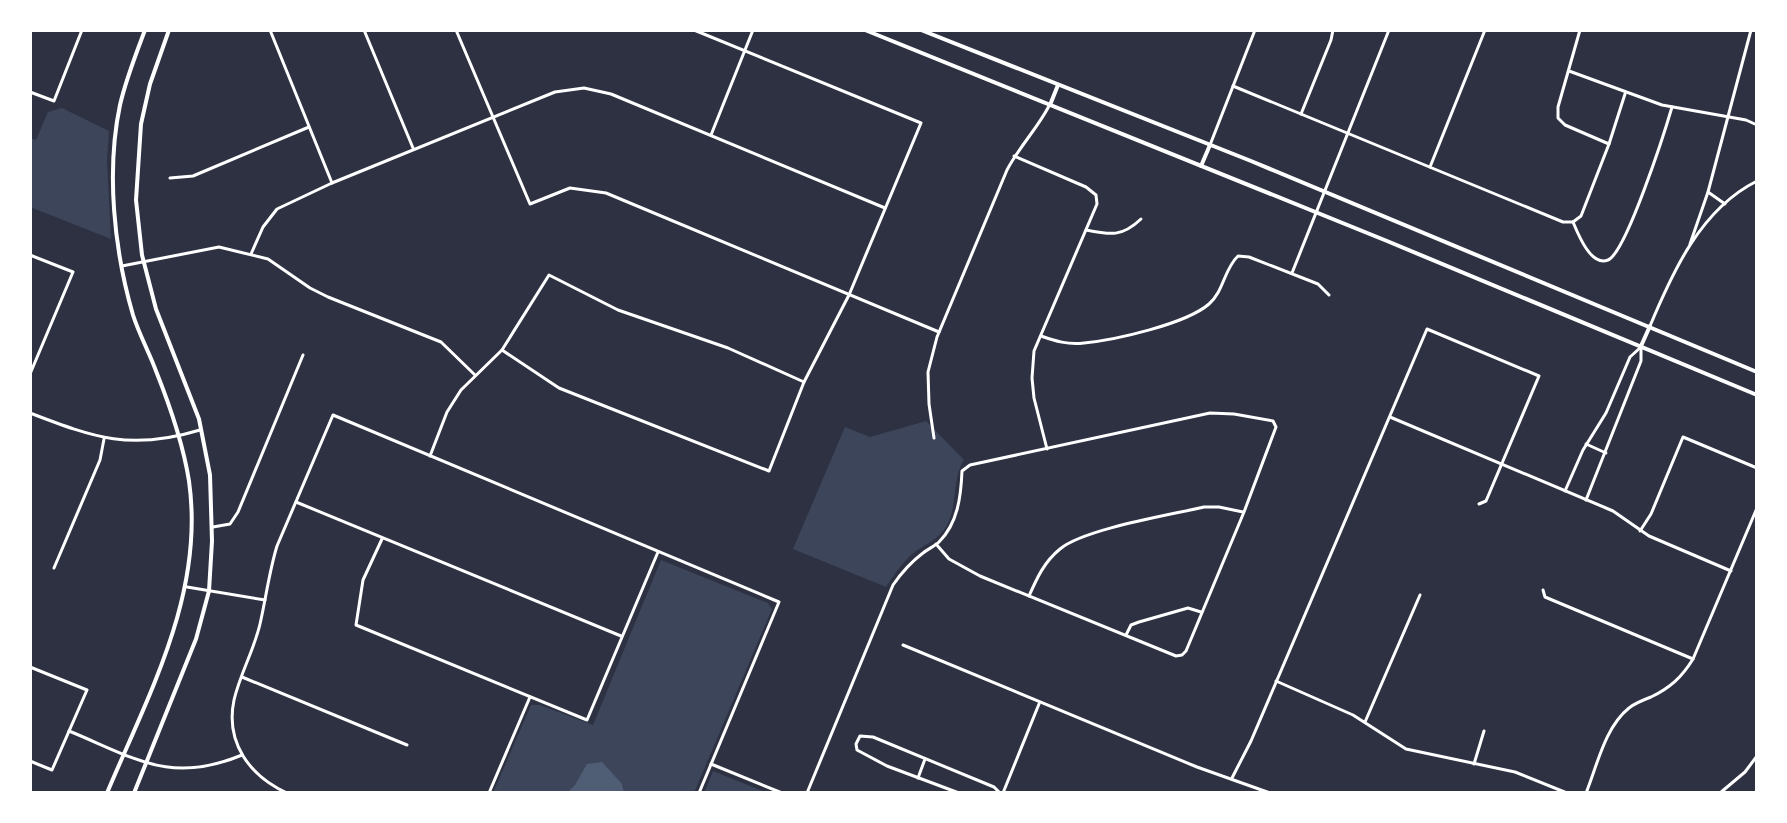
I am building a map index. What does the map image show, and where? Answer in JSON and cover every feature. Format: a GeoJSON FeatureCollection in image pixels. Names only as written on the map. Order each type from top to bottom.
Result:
{"type":"FeatureCollection","features":[{"type":"Feature","properties":{"kind":"main road"},"geometry":{"type":"LineString","coordinates":[[107,793],[167,648],[187,587],[190,563],[189,482],[179,436],[134,316],[122,266],[115,213],[113,155],[120,105],[145,30]]}},
{"type":"Feature","properties":{"kind":"main road"},"geometry":{"type":"LineString","coordinates":[[134,793],[196,639],[209,591],[213,527],[210,475],[201,430],[178,360],[156,309],[144,261],[136,200],[141,124],[150,84],[169,30]]}},
{"type":"Feature","properties":{"kind":"main road"},"geometry":{"type":"LineString","coordinates":[[865,30],[1757,395]]}},
{"type":"Feature","properties":{"kind":"main road"},"geometry":{"type":"LineString","coordinates":[[921,30],[1323,191],[1757,372]]}},
{"type":"Feature","properties":{"kind":"main road"},"geometry":{"type":"LineString","coordinates":[[1049,106],[1058,85]]}},
{"type":"Feature","properties":{"kind":"main road"},"geometry":{"type":"LineString","coordinates":[[1201,166],[1210,145]]}},
{"type":"Feature","properties":{"kind":"main road"},"geometry":{"type":"LineString","coordinates":[[1641,347],[1650,326]]}},
{"type":"Feature","properties":{"kind":"street"},"geometry":{"type":"LineString","coordinates":[[30,92],[54,101],[82,30]]}},
{"type":"Feature","properties":{"kind":"street"},"geometry":{"type":"LineString","coordinates":[[270,30],[332,183]]}},
{"type":"Feature","properties":{"kind":"street"},"geometry":{"type":"LineString","coordinates":[[364,30],[414,150]]}},
{"type":"Feature","properties":{"kind":"street"},"geometry":{"type":"LineString","coordinates":[[456,30],[530,204],[570,188],[606,193],[939,332]]}},
{"type":"Feature","properties":{"kind":"street"},"geometry":{"type":"LineString","coordinates":[[502,350],[559,388],[769,471],[804,382],[849,295],[921,123],[694,30]]}},
{"type":"Feature","properties":{"kind":"street"},"geometry":{"type":"LineString","coordinates":[[711,135],[753,30]]}},
{"type":"Feature","properties":{"kind":"street"},"geometry":{"type":"LineString","coordinates":[[1210,145],[1255,30]]}},
{"type":"Feature","properties":{"kind":"street"},"geometry":{"type":"LineString","coordinates":[[1301,114],[1333,30]]}},
{"type":"Feature","properties":{"kind":"street"},"geometry":{"type":"LineString","coordinates":[[1292,273],[1389,30]]}},
{"type":"Feature","properties":{"kind":"street"},"geometry":{"type":"LineString","coordinates":[[1430,167],[1485,30]]}},
{"type":"Feature","properties":{"kind":"street"},"geometry":{"type":"LineString","coordinates":[[1580,30],[1558,107],[1558,118],[1565,125],[1609,144]]}},
{"type":"Feature","properties":{"kind":"street"},"geometry":{"type":"LineString","coordinates":[[1650,326],[1667,284],[1690,244],[1708,192],[1751,30]]}},
{"type":"Feature","properties":{"kind":"street"},"geometry":{"type":"LineString","coordinates":[[1569,71],[1672,107],[1757,125]]}},
{"type":"Feature","properties":{"kind":"street"},"geometry":{"type":"LineString","coordinates":[[1233,86],[1563,222],[1573,222],[1581,216],[1626,92]]}},
{"type":"Feature","properties":{"kind":"street"},"geometry":{"type":"LineString","coordinates":[[251,254],[263,227],[277,209],[332,183],[555,92],[584,88],[611,94],[885,208]]}},
{"type":"Feature","properties":{"kind":"street"},"geometry":{"type":"LineString","coordinates":[[934,438],[928,372],[939,332],[1014,156],[1037,129],[1049,106]]}},
{"type":"Feature","properties":{"kind":"street"},"geometry":{"type":"LineString","coordinates":[[1573,222],[1583,244],[1597,259],[1605,261],[1612,258],[1651,172],[1672,107]]}},
{"type":"Feature","properties":{"kind":"street"},"geometry":{"type":"LineString","coordinates":[[170,178],[193,176],[309,127]]}},
{"type":"Feature","properties":{"kind":"street"},"geometry":{"type":"LineString","coordinates":[[1014,156],[1086,187],[1096,195],[1097,204],[1034,351],[1034,398],[1047,449]]}},
{"type":"Feature","properties":{"kind":"street"},"geometry":{"type":"LineString","coordinates":[[1690,244],[1725,204],[1757,181]]}},
{"type":"Feature","properties":{"kind":"street"},"geometry":{"type":"LineString","coordinates":[[1708,192],[1725,204]]}},
{"type":"Feature","properties":{"kind":"street"},"geometry":{"type":"LineString","coordinates":[[1086,230],[1108,235],[1128,231],[1141,219]]}},
{"type":"Feature","properties":{"kind":"street"},"geometry":{"type":"LineString","coordinates":[[122,266],[219,247],[268,259],[328,297],[441,342],[475,375]]}},
{"type":"Feature","properties":{"kind":"street"},"geometry":{"type":"LineString","coordinates":[[30,255],[73,272],[30,374]]}},
{"type":"Feature","properties":{"kind":"street"},"geometry":{"type":"LineString","coordinates":[[1041,336],[1061,343],[1082,344],[1120,337],[1186,318],[1198,313],[1217,296],[1238,256],[1249,257],[1318,284],[1329,295]]}},
{"type":"Feature","properties":{"kind":"street"},"geometry":{"type":"LineString","coordinates":[[430,456],[447,412],[461,390],[502,350],[549,275],[618,310],[728,348],[804,382]]}},
{"type":"Feature","properties":{"kind":"street"},"geometry":{"type":"LineString","coordinates":[[1232,778],[1427,329],[1539,376],[1486,501],[1479,504]]}},
{"type":"Feature","properties":{"kind":"street"},"geometry":{"type":"LineString","coordinates":[[1565,491],[1630,357],[1641,347]]}},
{"type":"Feature","properties":{"kind":"street"},"geometry":{"type":"LineString","coordinates":[[1586,500],[1641,361],[1641,347]]}},
{"type":"Feature","properties":{"kind":"street"},"geometry":{"type":"LineString","coordinates":[[30,353],[37,357]]}},
{"type":"Feature","properties":{"kind":"street"},"geometry":{"type":"LineString","coordinates":[[213,527],[230,524],[238,512],[303,355]]}},
{"type":"Feature","properties":{"kind":"street"},"geometry":{"type":"LineString","coordinates":[[30,413],[104,439],[155,441],[201,430]]}},
{"type":"Feature","properties":{"kind":"street"},"geometry":{"type":"LineString","coordinates":[[807,793],[893,585],[903,569],[936,544],[954,521],[961,496],[962,471],[970,465],[1210,413],[1273,421],[1276,427],[1244,512],[1182,655],[1176,656],[1029,596],[949,559],[936,544]]}},
{"type":"Feature","properties":{"kind":"street"},"geometry":{"type":"LineString","coordinates":[[287,793],[256,775],[242,755],[232,727],[235,697],[260,625],[270,568],[333,415],[779,602],[699,793]]}},
{"type":"Feature","properties":{"kind":"street"},"geometry":{"type":"LineString","coordinates":[[1390,417],[1618,514],[1640,531],[1731,571]]}},
{"type":"Feature","properties":{"kind":"street"},"geometry":{"type":"LineString","coordinates":[[1640,531],[1651,514],[1683,437],[1757,468]]}},
{"type":"Feature","properties":{"kind":"street"},"geometry":{"type":"LineString","coordinates":[[54,568],[100,460],[104,439]]}},
{"type":"Feature","properties":{"kind":"street"},"geometry":{"type":"LineString","coordinates":[[1586,444],[1606,453]]}},
{"type":"Feature","properties":{"kind":"street"},"geometry":{"type":"LineString","coordinates":[[296,502],[621,636]]}},
{"type":"Feature","properties":{"kind":"street"},"geometry":{"type":"LineString","coordinates":[[1029,596],[1043,566],[1061,548],[1084,536],[1204,507],[1244,512]]}},
{"type":"Feature","properties":{"kind":"street"},"geometry":{"type":"LineString","coordinates":[[1586,793],[1608,737],[1619,718],[1635,704],[1670,686],[1683,675],[1693,659],[1757,508]]}},
{"type":"Feature","properties":{"kind":"street"},"geometry":{"type":"LineString","coordinates":[[382,539],[363,580],[356,625],[587,720],[658,552]]}},
{"type":"Feature","properties":{"kind":"street"},"geometry":{"type":"LineString","coordinates":[[187,587],[265,600]]}},
{"type":"Feature","properties":{"kind":"street"},"geometry":{"type":"LineString","coordinates":[[1543,590],[1545,597],[1693,659]]}},
{"type":"Feature","properties":{"kind":"street"},"geometry":{"type":"LineString","coordinates":[[1365,722],[1420,595]]}},
{"type":"Feature","properties":{"kind":"street"},"geometry":{"type":"LineString","coordinates":[[884,608],[890,610]]}},
{"type":"Feature","properties":{"kind":"street"},"geometry":{"type":"LineString","coordinates":[[1126,635],[1131,625],[1139,622],[1188,608],[1202,612]]}},
{"type":"Feature","properties":{"kind":"street"},"geometry":{"type":"LineString","coordinates":[[903,645],[1197,767],[1270,793]]}},
{"type":"Feature","properties":{"kind":"street"},"geometry":{"type":"LineString","coordinates":[[30,667],[87,690],[52,770],[30,761]]}},
{"type":"Feature","properties":{"kind":"street"},"geometry":{"type":"LineString","coordinates":[[242,677],[407,745]]}},
{"type":"Feature","properties":{"kind":"street"},"geometry":{"type":"LineString","coordinates":[[1276,681],[1365,722],[1406,749],[1515,772],[1567,793]]}},
{"type":"Feature","properties":{"kind":"street"},"geometry":{"type":"LineString","coordinates":[[489,793],[530,697]]}},
{"type":"Feature","properties":{"kind":"street"},"geometry":{"type":"LineString","coordinates":[[959,793],[887,766],[857,750],[860,736],[873,737],[994,787],[1001,793],[1039,702]]}},
{"type":"Feature","properties":{"kind":"street"},"geometry":{"type":"LineString","coordinates":[[69,731],[147,763],[168,768],[191,770],[224,763],[242,755]]}},
{"type":"Feature","properties":{"kind":"street"},"geometry":{"type":"LineString","coordinates":[[1474,764],[1484,731]]}},
{"type":"Feature","properties":{"kind":"street"},"geometry":{"type":"LineString","coordinates":[[1720,793],[1744,774],[1757,756]]}},
{"type":"Feature","properties":{"kind":"street"},"geometry":{"type":"LineString","coordinates":[[918,778],[925,759]]}},
{"type":"Feature","properties":{"kind":"street"},"geometry":{"type":"LineString","coordinates":[[711,764],[782,793]]}},
{"type":"Feature","properties":{"kind":"shaded area"},"geometry":{"type":"Polygon","coordinates":[[[62,108],[109,131],[107,161],[111,239],[30,207],[30,138],[36,140],[48,112],[62,108]]]}},
{"type":"Feature","properties":{"kind":"shaded area"},"geometry":{"type":"Polygon","coordinates":[[[926,421],[964,460],[958,475],[953,509],[943,531],[909,557],[886,587],[793,549],[845,427],[870,437],[926,421]]]}},
{"type":"Feature","properties":{"kind":"shaded area"},"geometry":{"type":"Polygon","coordinates":[[[661,560],[768,603],[772,609],[694,793],[493,793],[531,705],[540,705],[593,725],[661,560]]]}},
{"type":"Feature","properties":{"kind":"shaded area"},"geometry":{"type":"Polygon","coordinates":[[[602,762],[622,784],[624,793],[567,793],[587,764],[602,762]]]}},
{"type":"Feature","properties":{"kind":"shaded area"},"geometry":{"type":"Polygon","coordinates":[[[713,771],[768,793],[704,793],[713,771]]]}}]}
